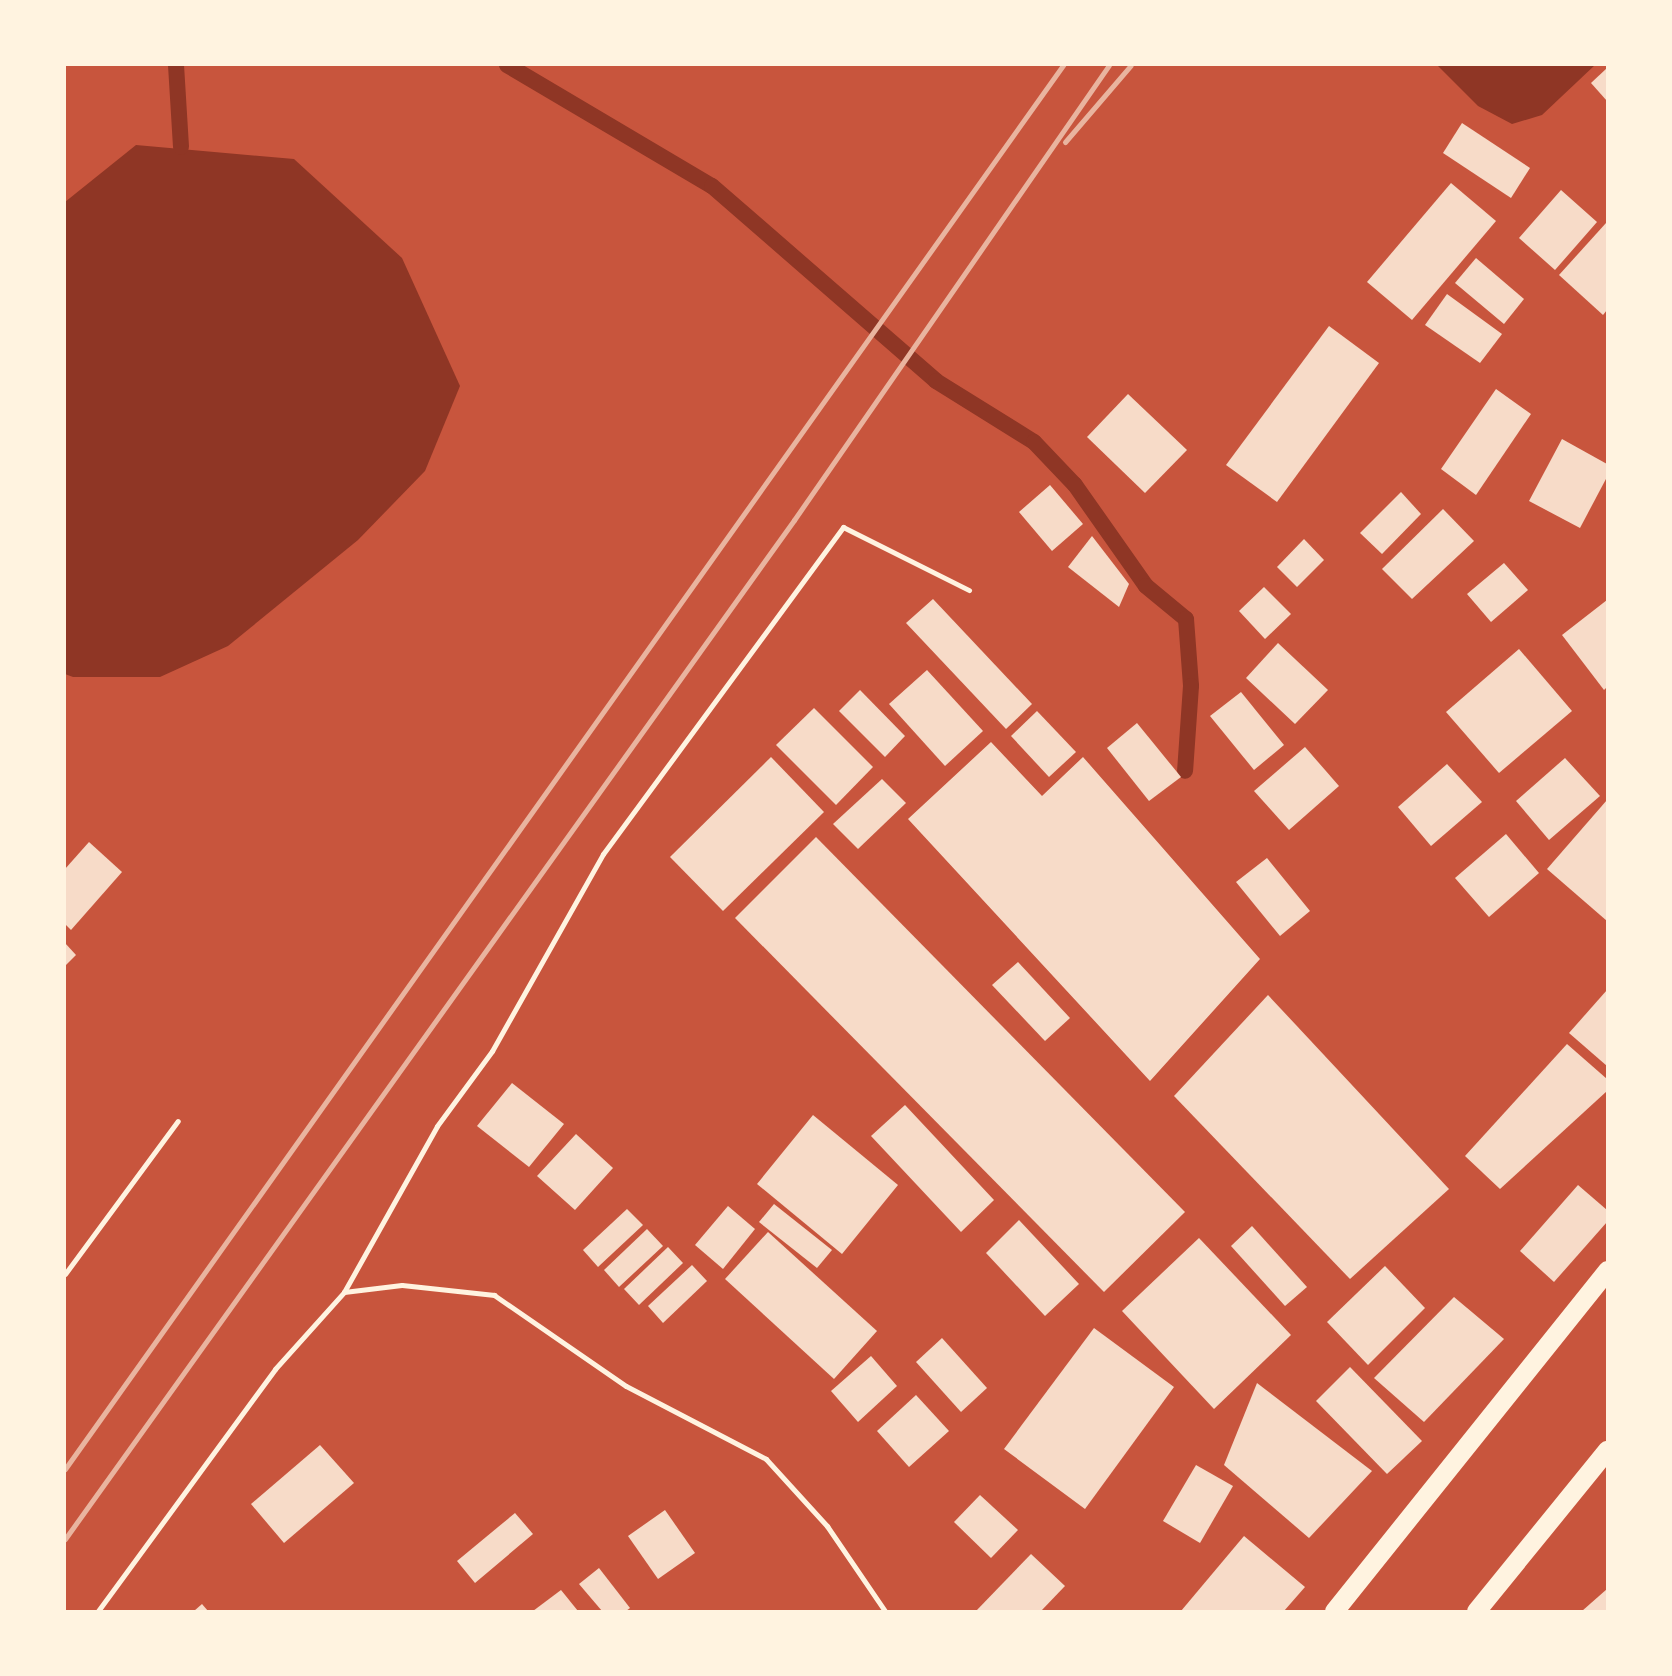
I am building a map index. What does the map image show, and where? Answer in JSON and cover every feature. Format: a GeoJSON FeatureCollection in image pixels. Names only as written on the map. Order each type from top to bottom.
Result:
{"type":"FeatureCollection","features":[{"type":"Feature","properties":{"kind":"highway"},"geometry":{"type":"LineString","coordinates":[[1334,1611],[1607,1270]]}},
{"type":"Feature","properties":{"kind":"highway"},"geometry":{"type":"LineString","coordinates":[[1476,1611],[1607,1451]]}},
{"type":"Feature","properties":{"kind":"lane"},"geometry":{"type":"LineString","coordinates":[[98,1611],[267,1380],[344,1292],[437,1126],[492,1051],[603,854],[844,527],[969,590]]}},
{"type":"Feature","properties":{"kind":"lane"},"geometry":{"type":"LineString","coordinates":[[65,1274],[178,1121]]}},
{"type":"Feature","properties":{"kind":"lane"},"geometry":{"type":"LineString","coordinates":[[344,1292],[402,1285],[494,1295],[626,1386],[766,1459],[827,1525],[885,1611]]}},
{"type":"Feature","properties":{"kind":"shaded area"},"geometry":{"type":"Polygon","coordinates":[[[1437,65],[1595,65],[1542,115],[1512,124],[1478,106],[1437,65]]]}},
{"type":"Feature","properties":{"kind":"shaded area"},"geometry":{"type":"Polygon","coordinates":[[[136,145],[294,159],[402,258],[460,386],[425,471],[358,540],[228,646],[160,677],[73,677],[65,674],[65,202],[136,145]]]}},
{"type":"Feature","properties":{"kind":"building"},"geometry":{"type":"Polygon","coordinates":[[[1607,68],[1607,101],[1591,83],[1607,68]]]}},
{"type":"Feature","properties":{"kind":"building"},"geometry":{"type":"Polygon","coordinates":[[[1462,123],[1530,168],[1511,198],[1443,153],[1462,123]]]}},
{"type":"Feature","properties":{"kind":"building"},"geometry":{"type":"Polygon","coordinates":[[[1451,183],[1496,221],[1412,320],[1367,282],[1451,183]]]}},
{"type":"Feature","properties":{"kind":"building"},"geometry":{"type":"Polygon","coordinates":[[[1561,190],[1597,222],[1555,270],[1519,238],[1561,190]]]}},
{"type":"Feature","properties":{"kind":"building"},"geometry":{"type":"Polygon","coordinates":[[[1606,223],[1607,310],[1603,315],[1559,275],[1606,223]]]}},
{"type":"Feature","properties":{"kind":"building"},"geometry":{"type":"Polygon","coordinates":[[[1476,258],[1524,299],[1504,324],[1455,283],[1476,258]]]}},
{"type":"Feature","properties":{"kind":"building"},"geometry":{"type":"Polygon","coordinates":[[[1447,294],[1502,334],[1480,363],[1425,325],[1447,294]]]}},
{"type":"Feature","properties":{"kind":"building"},"geometry":{"type":"Polygon","coordinates":[[[1329,326],[1379,363],[1277,502],[1226,465],[1329,326]]]}},
{"type":"Feature","properties":{"kind":"building"},"geometry":{"type":"Polygon","coordinates":[[[1496,389],[1531,414],[1476,495],[1441,469],[1496,389]]]}},
{"type":"Feature","properties":{"kind":"building"},"geometry":{"type":"Polygon","coordinates":[[[1128,394],[1187,450],[1145,493],[1087,437],[1128,394]]]}},
{"type":"Feature","properties":{"kind":"building"},"geometry":{"type":"Polygon","coordinates":[[[1562,439],[1607,464],[1607,477],[1580,528],[1529,501],[1562,439]]]}},
{"type":"Feature","properties":{"kind":"building"},"geometry":{"type":"Polygon","coordinates":[[[1050,485],[1083,524],[1052,551],[1019,512],[1050,485]]]}},
{"type":"Feature","properties":{"kind":"building"},"geometry":{"type":"Polygon","coordinates":[[[1401,492],[1421,514],[1382,554],[1360,533],[1401,492]]]}},
{"type":"Feature","properties":{"kind":"building"},"geometry":{"type":"Polygon","coordinates":[[[1443,509],[1474,541],[1412,599],[1382,569],[1443,509]]]}},
{"type":"Feature","properties":{"kind":"building"},"geometry":{"type":"Polygon","coordinates":[[[1092,536],[1129,584],[1119,607],[1068,567],[1092,536]]]}},
{"type":"Feature","properties":{"kind":"building"},"geometry":{"type":"Polygon","coordinates":[[[1304,539],[1324,560],[1297,587],[1277,567],[1304,539]]]}},
{"type":"Feature","properties":{"kind":"building"},"geometry":{"type":"Polygon","coordinates":[[[1504,563],[1528,590],[1491,622],[1467,594],[1504,563]]]}},
{"type":"Feature","properties":{"kind":"building"},"geometry":{"type":"Polygon","coordinates":[[[1264,587],[1291,614],[1265,639],[1239,611],[1264,587]]]}},
{"type":"Feature","properties":{"kind":"building"},"geometry":{"type":"Polygon","coordinates":[[[933,599],[1032,704],[1006,729],[906,623],[933,599]]]}},
{"type":"Feature","properties":{"kind":"building"},"geometry":{"type":"Polygon","coordinates":[[[1607,600],[1607,687],[1604,690],[1562,635],[1607,600]]]}},
{"type":"Feature","properties":{"kind":"building"},"geometry":{"type":"Polygon","coordinates":[[[1278,643],[1328,690],[1295,724],[1246,678],[1278,643]]]}},
{"type":"Feature","properties":{"kind":"building"},"geometry":{"type":"Polygon","coordinates":[[[1519,649],[1572,711],[1499,773],[1446,712],[1519,649]]]}},
{"type":"Feature","properties":{"kind":"building"},"geometry":{"type":"Polygon","coordinates":[[[927,670],[983,731],[945,766],[889,704],[927,670]]]}},
{"type":"Feature","properties":{"kind":"building"},"geometry":{"type":"Polygon","coordinates":[[[860,690],[905,736],[885,757],[839,711],[860,690]]]}},
{"type":"Feature","properties":{"kind":"building"},"geometry":{"type":"Polygon","coordinates":[[[1241,692],[1284,745],[1254,770],[1210,716],[1241,692]]]}},
{"type":"Feature","properties":{"kind":"building"},"geometry":{"type":"Polygon","coordinates":[[[814,708],[873,767],[836,805],[776,745],[814,708]]]}},
{"type":"Feature","properties":{"kind":"building"},"geometry":{"type":"Polygon","coordinates":[[[1037,711],[1076,752],[1049,777],[1011,736],[1037,711]]]}},
{"type":"Feature","properties":{"kind":"building"},"geometry":{"type":"Polygon","coordinates":[[[1137,723],[1181,777],[1149,801],[1107,748],[1137,723]]]}},
{"type":"Feature","properties":{"kind":"building"},"geometry":{"type":"Polygon","coordinates":[[[991,742],[1042,796],[1083,757],[1260,959],[1150,1081],[908,819],[991,742]]]}},
{"type":"Feature","properties":{"kind":"building"},"geometry":{"type":"Polygon","coordinates":[[[1305,747],[1339,786],[1289,830],[1254,791],[1305,747]]]}},
{"type":"Feature","properties":{"kind":"building"},"geometry":{"type":"Polygon","coordinates":[[[771,757],[824,812],[723,911],[670,857],[771,757]]]}},
{"type":"Feature","properties":{"kind":"building"},"geometry":{"type":"Polygon","coordinates":[[[1565,758],[1600,796],[1549,840],[1516,801],[1565,758]]]}},
{"type":"Feature","properties":{"kind":"building"},"geometry":{"type":"Polygon","coordinates":[[[1447,764],[1482,802],[1431,846],[1398,807],[1447,764]]]}},
{"type":"Feature","properties":{"kind":"building"},"geometry":{"type":"Polygon","coordinates":[[[882,779],[906,803],[858,849],[833,824],[882,779]]]}},
{"type":"Feature","properties":{"kind":"building"},"geometry":{"type":"Polygon","coordinates":[[[1607,800],[1607,921],[1547,869],[1607,800]]]}},
{"type":"Feature","properties":{"kind":"building"},"geometry":{"type":"Polygon","coordinates":[[[1506,834],[1539,873],[1489,917],[1455,878],[1506,834]]]}},
{"type":"Feature","properties":{"kind":"building"},"geometry":{"type":"Polygon","coordinates":[[[816,837],[1185,1212],[1104,1292],[735,918],[816,837]]]}},
{"type":"Feature","properties":{"kind":"building"},"geometry":{"type":"Polygon","coordinates":[[[89,842],[122,872],[71,930],[65,924],[65,869],[89,842]]]}},
{"type":"Feature","properties":{"kind":"building"},"geometry":{"type":"Polygon","coordinates":[[[1267,858],[1310,911],[1280,936],[1236,882],[1267,858]]]}},
{"type":"Feature","properties":{"kind":"building"},"geometry":{"type":"Polygon","coordinates":[[[65,943],[76,955],[65,966],[65,943]]]}},
{"type":"Feature","properties":{"kind":"building"},"geometry":{"type":"Polygon","coordinates":[[[1018,962],[1070,1018],[1045,1041],[992,985],[1018,962]]]}},
{"type":"Feature","properties":{"kind":"building"},"geometry":{"type":"Polygon","coordinates":[[[1607,990],[1607,1066],[1569,1033],[1607,990]]]}},
{"type":"Feature","properties":{"kind":"building"},"geometry":{"type":"Polygon","coordinates":[[[1268,995],[1449,1189],[1350,1279],[1174,1096],[1268,995]]]}},
{"type":"Feature","properties":{"kind":"building"},"geometry":{"type":"Polygon","coordinates":[[[1567,1044],[1607,1079],[1607,1091],[1500,1189],[1465,1156],[1567,1044]]]}},
{"type":"Feature","properties":{"kind":"building"},"geometry":{"type":"Polygon","coordinates":[[[512,1083],[564,1124],[529,1167],[477,1126],[512,1083]]]}},
{"type":"Feature","properties":{"kind":"building"},"geometry":{"type":"Polygon","coordinates":[[[905,1105],[994,1200],[961,1232],[871,1136],[905,1105]]]}},
{"type":"Feature","properties":{"kind":"building"},"geometry":{"type":"Polygon","coordinates":[[[813,1115],[898,1185],[842,1254],[757,1184],[813,1115]]]}},
{"type":"Feature","properties":{"kind":"building"},"geometry":{"type":"Polygon","coordinates":[[[576,1134],[613,1168],[575,1210],[537,1176],[576,1134]]]}},
{"type":"Feature","properties":{"kind":"building"},"geometry":{"type":"Polygon","coordinates":[[[1578,1185],[1607,1210],[1607,1222],[1554,1282],[1520,1251],[1578,1185]]]}},
{"type":"Feature","properties":{"kind":"building"},"geometry":{"type":"Polygon","coordinates":[[[774,1204],[832,1250],[817,1268],[759,1222],[774,1204]]]}},
{"type":"Feature","properties":{"kind":"building"},"geometry":{"type":"Polygon","coordinates":[[[728,1206],[755,1229],[723,1269],[695,1245],[728,1206]]]}},
{"type":"Feature","properties":{"kind":"building"},"geometry":{"type":"Polygon","coordinates":[[[627,1209],[643,1225],[598,1267],[583,1250],[627,1209]]]}},
{"type":"Feature","properties":{"kind":"building"},"geometry":{"type":"Polygon","coordinates":[[[1019,1220],[1079,1284],[1045,1316],[986,1253],[1019,1220]]]}},
{"type":"Feature","properties":{"kind":"building"},"geometry":{"type":"Polygon","coordinates":[[[1252,1226],[1307,1287],[1285,1306],[1231,1246],[1252,1226]]]}},
{"type":"Feature","properties":{"kind":"building"},"geometry":{"type":"Polygon","coordinates":[[[647,1229],[663,1246],[619,1287],[604,1270],[647,1229]]]}},
{"type":"Feature","properties":{"kind":"building"},"geometry":{"type":"Polygon","coordinates":[[[768,1232],[877,1331],[834,1379],[725,1279],[768,1232]]]}},
{"type":"Feature","properties":{"kind":"building"},"geometry":{"type":"Polygon","coordinates":[[[1199,1238],[1291,1335],[1214,1409],[1122,1311],[1199,1238]]]}},
{"type":"Feature","properties":{"kind":"building"},"geometry":{"type":"Polygon","coordinates":[[[668,1247],[683,1263],[639,1305],[624,1289],[668,1247]]]}},
{"type":"Feature","properties":{"kind":"building"},"geometry":{"type":"Polygon","coordinates":[[[692,1265],[707,1281],[663,1323],[648,1306],[692,1265]]]}},
{"type":"Feature","properties":{"kind":"building"},"geometry":{"type":"Polygon","coordinates":[[[1385,1266],[1425,1308],[1368,1365],[1327,1322],[1385,1266]]]}},
{"type":"Feature","properties":{"kind":"building"},"geometry":{"type":"Polygon","coordinates":[[[1454,1297],[1504,1339],[1424,1422],[1374,1378],[1454,1297]]]}},
{"type":"Feature","properties":{"kind":"building"},"geometry":{"type":"Polygon","coordinates":[[[1094,1328],[1174,1387],[1085,1509],[1004,1449],[1094,1328]]]}},
{"type":"Feature","properties":{"kind":"building"},"geometry":{"type":"Polygon","coordinates":[[[942,1338],[987,1388],[961,1412],[916,1362],[942,1338]]]}},
{"type":"Feature","properties":{"kind":"building"},"geometry":{"type":"Polygon","coordinates":[[[871,1356],[897,1386],[858,1422],[831,1391],[871,1356]]]}},
{"type":"Feature","properties":{"kind":"building"},"geometry":{"type":"Polygon","coordinates":[[[1350,1367],[1422,1441],[1387,1474],[1316,1401],[1350,1367]]]}},
{"type":"Feature","properties":{"kind":"building"},"geometry":{"type":"Polygon","coordinates":[[[1257,1383],[1372,1471],[1309,1538],[1224,1465],[1257,1383]]]}},
{"type":"Feature","properties":{"kind":"building"},"geometry":{"type":"Polygon","coordinates":[[[916,1395],[949,1431],[909,1467],[877,1431],[916,1395]]]}},
{"type":"Feature","properties":{"kind":"building"},"geometry":{"type":"Polygon","coordinates":[[[320,1445],[354,1483],[284,1543],[251,1504],[320,1445]]]}},
{"type":"Feature","properties":{"kind":"building"},"geometry":{"type":"Polygon","coordinates":[[[1196,1465],[1233,1486],[1200,1543],[1163,1521],[1196,1465]]]}},
{"type":"Feature","properties":{"kind":"building"},"geometry":{"type":"Polygon","coordinates":[[[980,1495],[1018,1530],[991,1558],[954,1522],[980,1495]]]}},
{"type":"Feature","properties":{"kind":"building"},"geometry":{"type":"Polygon","coordinates":[[[665,1510],[695,1553],[658,1579],[628,1536],[665,1510]]]}},
{"type":"Feature","properties":{"kind":"building"},"geometry":{"type":"Polygon","coordinates":[[[515,1513],[533,1534],[475,1583],[457,1561],[515,1513]]]}},
{"type":"Feature","properties":{"kind":"building"},"geometry":{"type":"Polygon","coordinates":[[[1244,1536],[1305,1587],[1284,1611],[1181,1611],[1244,1536]]]}},
{"type":"Feature","properties":{"kind":"building"},"geometry":{"type":"Polygon","coordinates":[[[1031,1554],[1065,1586],[1041,1611],[976,1611],[1031,1554]]]}},
{"type":"Feature","properties":{"kind":"building"},"geometry":{"type":"Polygon","coordinates":[[[599,1568],[630,1608],[626,1611],[602,1611],[579,1584],[599,1568]]]}},
{"type":"Feature","properties":{"kind":"building"},"geometry":{"type":"Polygon","coordinates":[[[1607,1589],[1607,1611],[1582,1611],[1607,1589]]]}},
{"type":"Feature","properties":{"kind":"building"},"geometry":{"type":"Polygon","coordinates":[[[561,1590],[578,1611],[533,1611],[561,1590]]]}},
{"type":"Feature","properties":{"kind":"building"},"geometry":{"type":"Polygon","coordinates":[[[202,1604],[208,1611],[194,1611],[202,1604]]]}},
{"type":"Feature","properties":{"kind":"waterway"},"geometry":{"type":"LineString","coordinates":[[176,65],[181,147]]}},
{"type":"Feature","properties":{"kind":"waterway"},"geometry":{"type":"LineString","coordinates":[[507,65],[712,186],[936,381],[1034,442],[1075,485],[1146,586],[1186,619],[1191,686],[1185,771]]}},
{"type":"Feature","properties":{"kind":"railway"},"geometry":{"type":"LineString","coordinates":[[65,1469],[1063,65]]}},
{"type":"Feature","properties":{"kind":"railway"},"geometry":{"type":"LineString","coordinates":[[65,1539],[794,520],[1109,65]]}},
{"type":"Feature","properties":{"kind":"railway"},"geometry":{"type":"LineString","coordinates":[[1065,142],[1131,65]]}}]}
